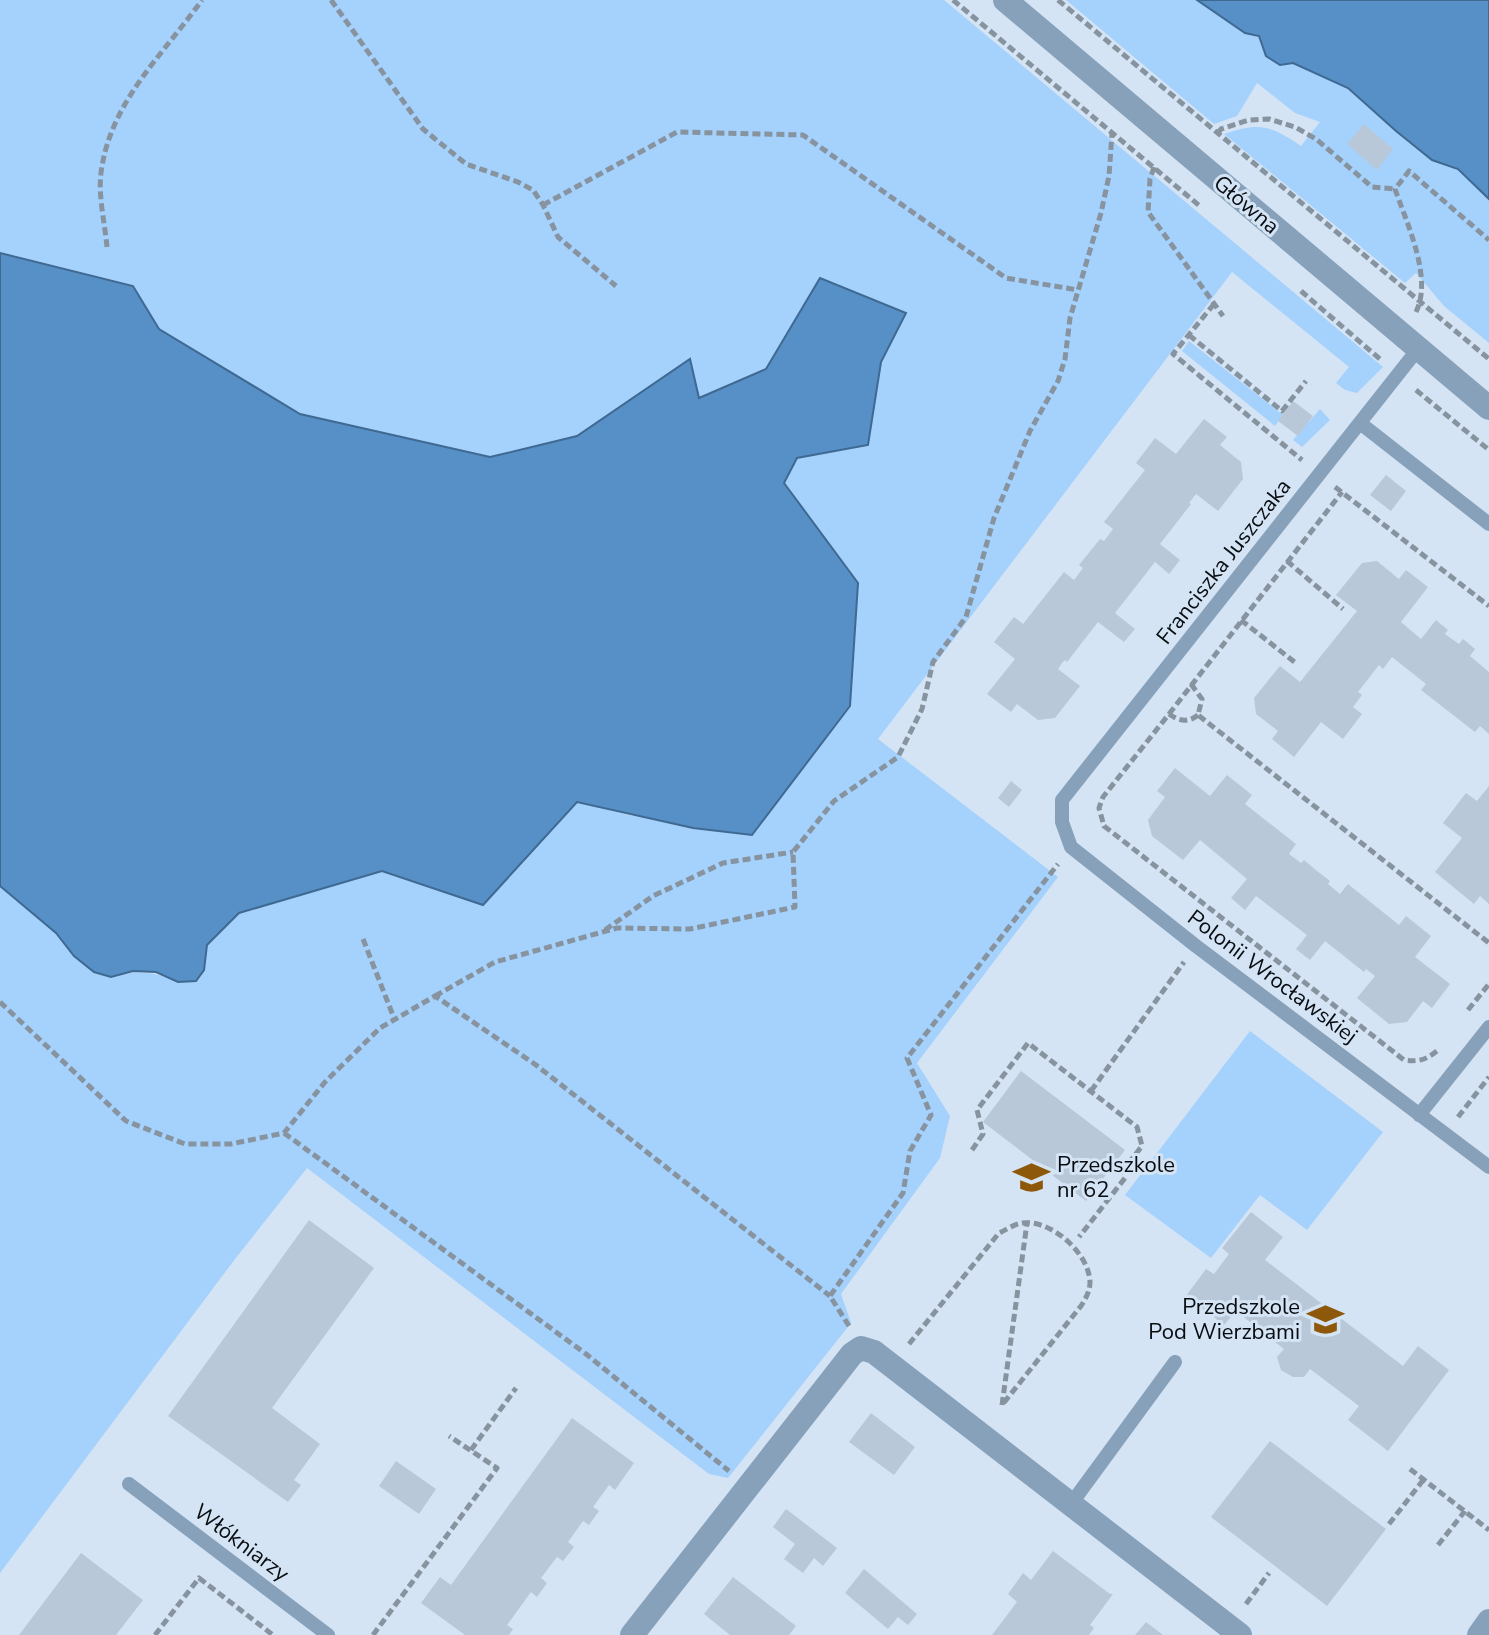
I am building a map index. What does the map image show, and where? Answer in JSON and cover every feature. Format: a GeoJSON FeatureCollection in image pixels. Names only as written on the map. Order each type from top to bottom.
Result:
{"type":"FeatureCollection","features":[{"type":"Feature","properties":{"kind":"street","name":"Główna"},"geometry":{"type":"LineString","coordinates":[[1005,0],[1489,408]]}},
{"type":"Feature","properties":{"kind":"street"},"geometry":{"type":"LineString","coordinates":[[637,1633],[852,1354],[861,1348],[874,1352],[1071,1504],[1241,1623]]}},
{"type":"Feature","properties":{"kind":"street"},"geometry":{"type":"LineString","coordinates":[[1479,1635],[1489,1621]]}},
{"type":"Feature","properties":{"kind":"lane","name":"Franciszka Juszczaka"},"geometry":{"type":"LineString","coordinates":[[1071,847],[1062,822],[1062,800],[1418,349]]}},
{"type":"Feature","properties":{"kind":"lane"},"geometry":{"type":"LineString","coordinates":[[1360,423],[1489,524]]}},
{"type":"Feature","properties":{"kind":"lane","name":"Polonii Wrocławskiej"},"geometry":{"type":"LineString","coordinates":[[1071,847],[1199,949],[1489,1167]]}},
{"type":"Feature","properties":{"kind":"lane"},"geometry":{"type":"LineString","coordinates":[[1419,1115],[1489,1027]]}},
{"type":"Feature","properties":{"kind":"lane"},"geometry":{"type":"LineString","coordinates":[[1071,1504],[1175,1362]]}},
{"type":"Feature","properties":{"kind":"lane","name":"Włókniarzy"},"geometry":{"type":"LineString","coordinates":[[129,1484],[328,1635]]}},
{"type":"Feature","properties":{"kind":"path"},"geometry":{"type":"LineString","coordinates":[[107,247],[100,176],[111,127],[125,99],[202,0]]}},
{"type":"Feature","properties":{"kind":"path"},"geometry":{"type":"LineString","coordinates":[[331,0],[423,129],[466,164],[533,190],[558,237],[616,286]]}},
{"type":"Feature","properties":{"kind":"path"},"geometry":{"type":"LineString","coordinates":[[953,0],[1202,208]]}},
{"type":"Feature","properties":{"kind":"path"},"geometry":{"type":"LineString","coordinates":[[1058,0],[1489,359]]}},
{"type":"Feature","properties":{"kind":"path"},"geometry":{"type":"LineString","coordinates":[[1209,138],[1221,129],[1249,120],[1269,119],[1316,139],[1372,187],[1395,189]]}},
{"type":"Feature","properties":{"kind":"path"},"geometry":{"type":"LineString","coordinates":[[543,205],[677,132],[803,135],[1006,278],[1078,290]]}},
{"type":"Feature","properties":{"kind":"path"},"geometry":{"type":"LineString","coordinates":[[0,1002],[126,1121],[185,1144],[231,1144],[284,1133],[325,1082],[394,1018],[495,962],[617,928],[690,929],[795,907],[793,852],[834,801],[898,757],[922,709],[933,662],[966,617],[994,518],[1030,431],[1058,381],[1065,359],[1070,318],[1104,201],[1112,133]]}},
{"type":"Feature","properties":{"kind":"path"},"geometry":{"type":"LineString","coordinates":[[1154,167],[1148,212],[1223,316]]}},
{"type":"Feature","properties":{"kind":"path"},"geometry":{"type":"LineString","coordinates":[[1395,189],[1409,171],[1489,240]]}},
{"type":"Feature","properties":{"kind":"path"},"geometry":{"type":"LineString","coordinates":[[1395,189],[1422,278],[1420,302],[1415,312]]}},
{"type":"Feature","properties":{"kind":"path"},"geometry":{"type":"LineString","coordinates":[[1297,288],[1489,450]]}},
{"type":"Feature","properties":{"kind":"path"},"geometry":{"type":"LineString","coordinates":[[1189,335],[1282,411],[1306,381]]}},
{"type":"Feature","properties":{"kind":"path"},"geometry":{"type":"LineString","coordinates":[[1342,492],[1103,797],[1099,808],[1104,826],[1404,1060],[1417,1062],[1428,1058],[1446,1040]]}},
{"type":"Feature","properties":{"kind":"path"},"geometry":{"type":"LineString","coordinates":[[1287,561],[1343,609]]}},
{"type":"Feature","properties":{"kind":"path"},"geometry":{"type":"LineString","coordinates":[[1241,620],[1297,664]]}},
{"type":"Feature","properties":{"kind":"path"},"geometry":{"type":"LineString","coordinates":[[1191,684],[1202,699],[1198,715]]}},
{"type":"Feature","properties":{"kind":"path"},"geometry":{"type":"LineString","coordinates":[[1169,714],[1180,720],[1198,715]]}},
{"type":"Feature","properties":{"kind":"path"},"geometry":{"type":"LineString","coordinates":[[1198,715],[1489,943]]}},
{"type":"Feature","properties":{"kind":"path"},"geometry":{"type":"LineString","coordinates":[[830,1296],[903,1193],[910,1151],[931,1115],[907,1058],[1071,847]]}},
{"type":"Feature","properties":{"kind":"path"},"geometry":{"type":"LineString","coordinates":[[600,933],[653,896],[723,863],[793,852]]}},
{"type":"Feature","properties":{"kind":"path"},"geometry":{"type":"LineString","coordinates":[[363,939],[394,1018]]}},
{"type":"Feature","properties":{"kind":"path"},"geometry":{"type":"LineString","coordinates":[[1091,1091],[1179,969]]}},
{"type":"Feature","properties":{"kind":"path"},"geometry":{"type":"LineString","coordinates":[[1463,1017],[1489,984]]}},
{"type":"Feature","properties":{"kind":"path"},"geometry":{"type":"LineString","coordinates":[[435,996],[536,1065],[830,1296],[861,1348]]}},
{"type":"Feature","properties":{"kind":"path"},"geometry":{"type":"LineString","coordinates":[[972,1150],[983,1134],[977,1110],[1028,1043],[1137,1127],[1142,1146],[1124,1169],[1125,1178],[1079,1237]]}},
{"type":"Feature","properties":{"kind":"path"},"geometry":{"type":"LineString","coordinates":[[1446,1134],[1489,1077]]}},
{"type":"Feature","properties":{"kind":"path"},"geometry":{"type":"LineString","coordinates":[[284,1133],[586,1354],[748,1487]]}},
{"type":"Feature","properties":{"kind":"path"},"geometry":{"type":"LineString","coordinates":[[903,1350],[999,1233],[1018,1223],[1045,1226],[1079,1252],[1089,1271],[1089,1292],[996,1413]]}},
{"type":"Feature","properties":{"kind":"path"},"geometry":{"type":"LineString","coordinates":[[1002,1405],[1001,1394],[1027,1223]]}},
{"type":"Feature","properties":{"kind":"path"},"geometry":{"type":"LineString","coordinates":[[471,1450],[516,1388]]}},
{"type":"Feature","properties":{"kind":"path"},"geometry":{"type":"LineString","coordinates":[[373,1635],[497,1468],[449,1436]]}},
{"type":"Feature","properties":{"kind":"path"},"geometry":{"type":"LineString","coordinates":[[1410,1469],[1438,1487],[1489,1530]]}},
{"type":"Feature","properties":{"kind":"path"},"geometry":{"type":"LineString","coordinates":[[1389,1524],[1424,1479]]}},
{"type":"Feature","properties":{"kind":"path"},"geometry":{"type":"LineString","coordinates":[[1438,1545],[1465,1511]]}},
{"type":"Feature","properties":{"kind":"path"},"geometry":{"type":"LineString","coordinates":[[1241,1623],[1269,1573]]}},
{"type":"Feature","properties":{"kind":"path"},"geometry":{"type":"LineString","coordinates":[[155,1635],[199,1578],[273,1635]]}},
{"type":"Feature","properties":{"kind":"shaded area"},"geometry":{"type":"Polygon","coordinates":[[[0,0],[944,0],[1383,367],[1357,393],[1345,390],[1336,383],[1349,367],[1232,272],[878,739],[1058,877],[917,1063],[950,1116],[940,1158],[841,1294],[851,1323],[728,1478],[709,1474],[307,1168],[235,1259],[0,1573],[0,886],[56,933],[74,956],[111,977],[145,973],[178,982],[204,970],[206,945],[239,913],[383,871],[483,905],[577,802],[628,815],[752,834],[779,797],[858,583],[784,483],[797,458],[868,445],[881,362],[905,313],[820,278],[766,369],[699,398],[689,360],[577,436],[490,457],[300,414],[159,329],[133,286],[0,253],[0,0]]]}},
{"type":"Feature","properties":{"kind":"shaded area"},"geometry":{"type":"Polygon","coordinates":[[[1066,0],[1197,0],[1245,33],[1259,36],[1266,56],[1280,65],[1293,63],[1348,88],[1432,160],[1458,169],[1489,199],[1489,343],[1444,306],[1416,273],[1405,283],[1224,134],[1247,128],[1264,128],[1301,146],[1320,122],[1295,113],[1257,83],[1237,116],[1214,124],[1066,0]]]}},
{"type":"Feature","properties":{"kind":"shaded area"},"geometry":{"type":"Polygon","coordinates":[[[1197,0],[1489,0],[1489,199],[1458,169],[1432,160],[1348,88],[1293,63],[1280,65],[1266,56],[1259,36],[1245,33],[1197,0]]]}},
{"type":"Feature","properties":{"kind":"shaded area"},"geometry":{"type":"Polygon","coordinates":[[[0,253],[133,286],[159,329],[300,414],[490,457],[577,436],[690,359],[699,398],[766,369],[820,278],[906,313],[881,362],[868,445],[797,458],[784,483],[858,583],[850,706],[752,835],[693,828],[577,802],[483,905],[382,871],[239,913],[207,945],[204,970],[196,981],[178,982],[156,972],[133,971],[111,977],[94,972],[74,956],[56,933],[0,886],[0,253]]]}},
{"type":"Feature","properties":{"kind":"shaded area"},"geometry":{"type":"Polygon","coordinates":[[[1189,341],[1283,415],[1275,426],[1182,351],[1189,341]]]}},
{"type":"Feature","properties":{"kind":"shaded area"},"geometry":{"type":"Polygon","coordinates":[[[1320,409],[1330,420],[1302,447],[1293,440],[1320,409]]]}},
{"type":"Feature","properties":{"kind":"shaded area"},"geometry":{"type":"Polygon","coordinates":[[[1250,1031],[1383,1132],[1307,1230],[1260,1195],[1211,1258],[1125,1195],[1250,1031]]]}},
{"type":"Feature","properties":{"kind":"building"},"geometry":{"type":"Polygon","coordinates":[[[1364,124],[1393,149],[1377,170],[1347,144],[1364,124]]]}},
{"type":"Feature","properties":{"kind":"building"},"geometry":{"type":"Polygon","coordinates":[[[1293,401],[1313,416],[1298,436],[1278,421],[1293,401]]]}},
{"type":"Feature","properties":{"kind":"building"},"geometry":{"type":"Polygon","coordinates":[[[1204,419],[1227,437],[1220,445],[1241,462],[1243,479],[1218,511],[1196,494],[1189,503],[1160,544],[1180,560],[1169,574],[1155,562],[1115,613],[1135,629],[1124,642],[1098,622],[1067,662],[1062,663],[1058,669],[1080,686],[1055,718],[1038,720],[1017,704],[1011,712],[987,694],[1015,659],[994,642],[1014,617],[1023,624],[1064,572],[1074,580],[1083,568],[1079,565],[1100,539],[1104,541],[1113,529],[1104,522],[1145,470],[1136,463],[1155,438],[1176,454],[1204,419]]]}},
{"type":"Feature","properties":{"kind":"building"},"geometry":{"type":"Polygon","coordinates":[[[1386,475],[1406,491],[1391,511],[1370,495],[1386,475]]]}},
{"type":"Feature","properties":{"kind":"building"},"geometry":{"type":"Polygon","coordinates":[[[1377,561],[1399,579],[1406,570],[1428,587],[1401,622],[1421,639],[1436,620],[1448,630],[1445,634],[1459,644],[1463,639],[1475,649],[1470,656],[1489,672],[1489,734],[1480,726],[1475,732],[1421,690],[1426,684],[1392,657],[1383,669],[1379,665],[1358,692],[1362,695],[1353,707],[1362,714],[1343,739],[1321,722],[1294,757],[1272,739],[1278,731],[1256,714],[1254,698],[1280,666],[1300,682],[1357,611],[1336,595],[1362,563],[1377,561]]]}},
{"type":"Feature","properties":{"kind":"building"},"geometry":{"type":"Polygon","coordinates":[[[1175,768],[1210,796],[1227,775],[1252,795],[1245,804],[1296,844],[1289,854],[1301,863],[1304,860],[1330,881],[1328,884],[1340,894],[1348,884],[1399,925],[1406,916],[1431,936],[1415,957],[1450,984],[1432,1008],[1423,1001],[1407,1022],[1389,1024],[1357,998],[1375,976],[1366,969],[1364,972],[1325,941],[1310,960],[1296,949],[1307,935],[1256,896],[1245,910],[1231,898],[1247,879],[1200,840],[1183,860],[1152,836],[1148,820],[1165,797],[1157,791],[1175,768]]]}},
{"type":"Feature","properties":{"kind":"building"},"geometry":{"type":"Polygon","coordinates":[[[1011,781],[1022,790],[1009,807],[998,798],[1011,781]]]}},
{"type":"Feature","properties":{"kind":"building"},"geometry":{"type":"Polygon","coordinates":[[[1489,786],[1489,904],[1480,896],[1474,904],[1435,872],[1462,838],[1443,823],[1466,793],[1477,801],[1489,786]]]}},
{"type":"Feature","properties":{"kind":"building"},"geometry":{"type":"Polygon","coordinates":[[[1021,1071],[1125,1150],[1086,1201],[983,1122],[1021,1071]]]}},
{"type":"Feature","properties":{"kind":"building"},"geometry":{"type":"Polygon","coordinates":[[[1251,1212],[1283,1237],[1265,1260],[1403,1366],[1418,1346],[1449,1370],[1388,1451],[1348,1420],[1359,1406],[1310,1369],[1304,1377],[1293,1377],[1281,1370],[1277,1357],[1284,1349],[1236,1311],[1224,1325],[1186,1296],[1206,1269],[1214,1274],[1229,1254],[1222,1248],[1251,1212]]]}},
{"type":"Feature","properties":{"kind":"building"},"geometry":{"type":"Polygon","coordinates":[[[309,1220],[374,1268],[272,1408],[320,1444],[294,1480],[301,1485],[288,1502],[168,1416],[309,1220]]]}},
{"type":"Feature","properties":{"kind":"building"},"geometry":{"type":"Polygon","coordinates":[[[871,1413],[915,1447],[894,1475],[849,1442],[871,1413]]]}},
{"type":"Feature","properties":{"kind":"building"},"geometry":{"type":"Polygon","coordinates":[[[572,1418],[634,1463],[615,1490],[609,1485],[593,1507],[599,1511],[589,1525],[583,1521],[568,1542],[574,1547],[563,1561],[557,1557],[541,1578],[547,1583],[537,1597],[531,1592],[507,1625],[513,1629],[509,1635],[465,1635],[421,1603],[440,1577],[451,1585],[572,1418]]]}},
{"type":"Feature","properties":{"kind":"building"},"geometry":{"type":"Polygon","coordinates":[[[1270,1441],[1386,1529],[1327,1606],[1211,1517],[1270,1441]]]}},
{"type":"Feature","properties":{"kind":"building"},"geometry":{"type":"Polygon","coordinates":[[[396,1461],[436,1489],[419,1514],[379,1486],[396,1461]]]}},
{"type":"Feature","properties":{"kind":"building"},"geometry":{"type":"Polygon","coordinates":[[[786,1509],[837,1548],[823,1566],[814,1558],[803,1573],[784,1559],[795,1544],[773,1527],[786,1509]]]}},
{"type":"Feature","properties":{"kind":"building"},"geometry":{"type":"Polygon","coordinates":[[[1053,1551],[1113,1594],[1090,1625],[1094,1628],[1089,1635],[992,1635],[1017,1602],[1008,1594],[1023,1573],[1031,1580],[1053,1551]]]}},
{"type":"Feature","properties":{"kind":"building"},"geometry":{"type":"Polygon","coordinates":[[[81,1553],[143,1600],[116,1635],[19,1635],[81,1553]]]}},
{"type":"Feature","properties":{"kind":"building"},"geometry":{"type":"Polygon","coordinates":[[[864,1569],[917,1614],[908,1625],[898,1617],[888,1629],[845,1593],[864,1569]]]}},
{"type":"Feature","properties":{"kind":"building"},"geometry":{"type":"Polygon","coordinates":[[[733,1577],[796,1626],[789,1635],[730,1635],[704,1614],[733,1577]]]}},
{"type":"Feature","properties":{"kind":"building"},"geometry":{"type":"Polygon","coordinates":[[[1146,1622],[1163,1635],[1135,1635],[1146,1622]]]}},
{"type":"Feature","properties":{"kind":"place","name":"Przedszkole nr 62"},"geometry":{"type":"Point","coordinates":[1031,1177]}},
{"type":"Feature","properties":{"kind":"place","name":"Przedszkole Pod Wierzbami"},"geometry":{"type":"Point","coordinates":[1326,1319]}}]}
